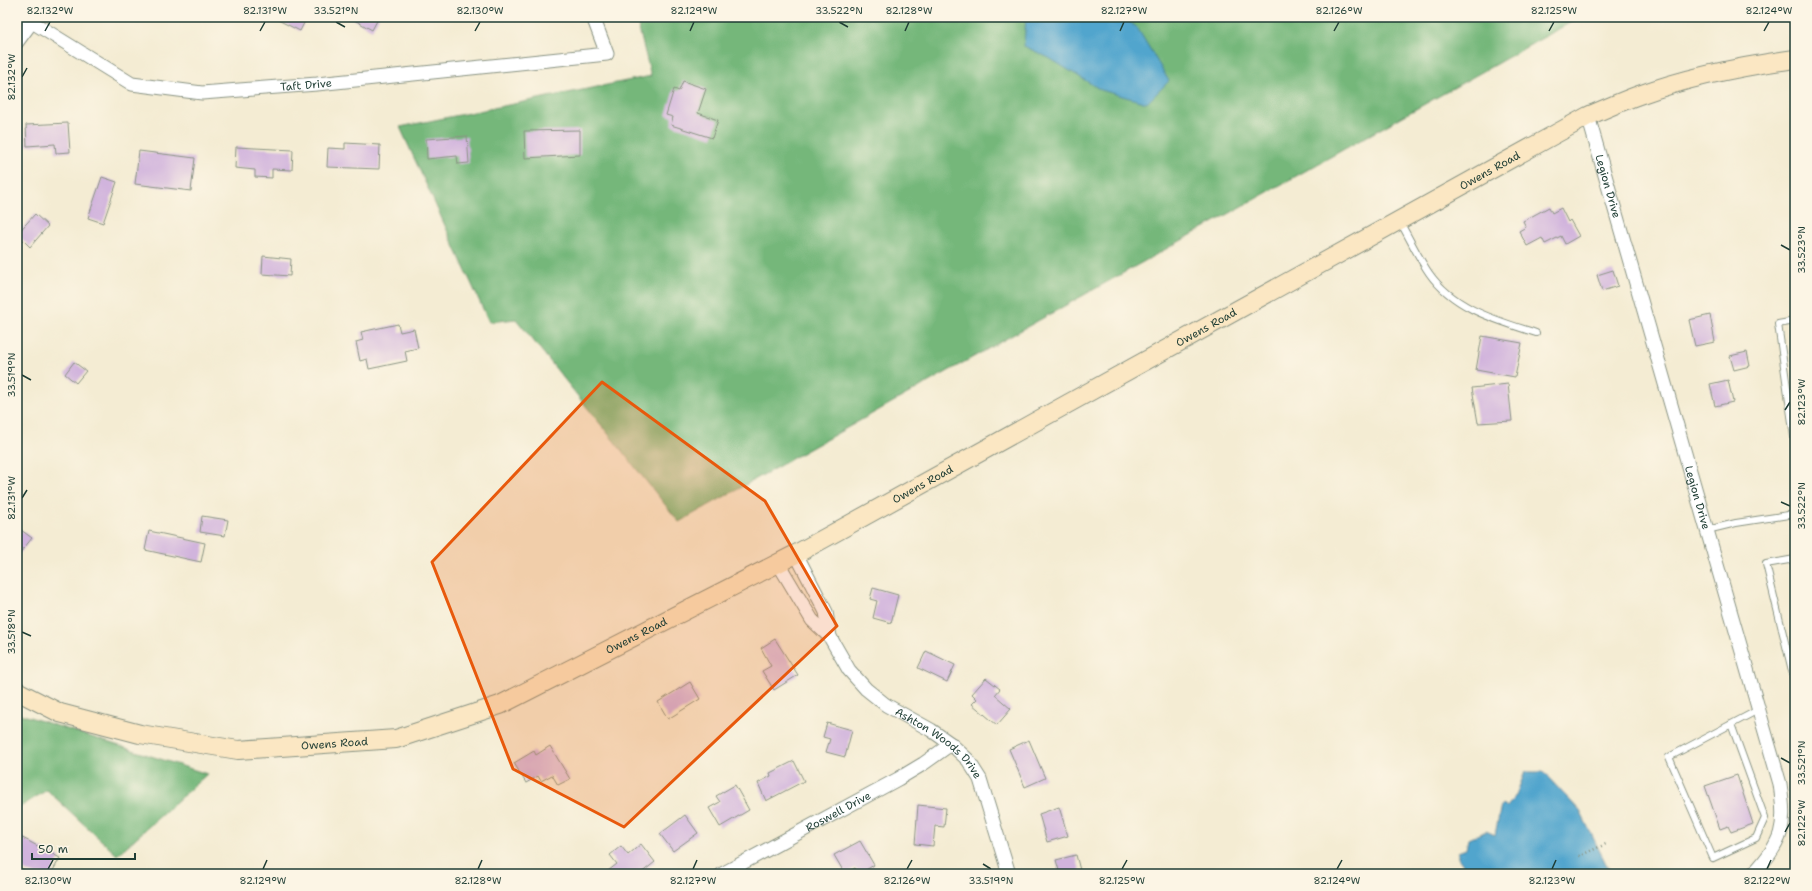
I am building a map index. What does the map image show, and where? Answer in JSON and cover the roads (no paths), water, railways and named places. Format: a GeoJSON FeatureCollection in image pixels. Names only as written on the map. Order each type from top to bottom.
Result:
{"type":"FeatureCollection","features":[{"type":"Feature","properties":{"kind":"street","name":"Taft Drive"},"geometry":{"type":"LineString","coordinates":[[28,20],[132,84],[202,93],[317,84],[607,54],[593,17]]}},
{"type":"Feature","properties":{"kind":"street"},"geometry":{"type":"LineString","coordinates":[[17,42],[28,20]]}},
{"type":"Feature","properties":{"kind":"street","name":"Owens Road"},"geometry":{"type":"LineString","coordinates":[[17,691],[60,713],[140,734],[238,750],[396,739],[500,705],[796,554],[1588,116],[1639,95],[1692,79],[1763,63],[1795,59]]}},
{"type":"Feature","properties":{"kind":"street","name":"Legion Drive"},"geometry":{"type":"LineString","coordinates":[[1588,116],[1760,709],[1780,784],[1784,814],[1780,837],[1766,860],[1753,874]]}},
{"type":"Feature","properties":{"kind":"street","name":"Ashton Woods Drive"},"geometry":{"type":"LineString","coordinates":[[796,554],[826,612],[830,637]]}},
{"type":"Feature","properties":{"kind":"street","name":"Ashton Woods Drive"},"geometry":{"type":"LineString","coordinates":[[778,563],[812,620],[830,637],[849,670],[866,689],[886,705],[932,730],[951,744],[968,760],[980,779],[1008,874]]}},
{"type":"Feature","properties":{"kind":"street","name":"Roswell Drive"},"geometry":{"type":"LineString","coordinates":[[722,874],[898,779],[923,764],[951,744]]}},
{"type":"Feature","properties":{"kind":"lane"},"geometry":{"type":"LineString","coordinates":[[1399,221],[1429,273],[1444,290],[1458,302],[1492,319],[1536,333]]}},
{"type":"Feature","properties":{"kind":"lane"},"geometry":{"type":"LineString","coordinates":[[1795,321],[1778,324],[1795,444]]}},
{"type":"Feature","properties":{"kind":"lane"},"geometry":{"type":"LineString","coordinates":[[1707,530],[1736,523],[1795,514]]}},
{"type":"Feature","properties":{"kind":"lane"},"geometry":{"type":"LineString","coordinates":[[1795,559],[1766,564],[1795,683]]}},
{"type":"Feature","properties":{"kind":"lane"},"geometry":{"type":"LineString","coordinates":[[1731,724],[1765,818],[1756,838],[1713,858],[1669,757],[1731,724],[1760,709]]}},
{"type":"Feature","properties":{"kind":"water"},"geometry":{"type":"Polygon","coordinates":[[[1026,17],[1124,17],[1138,29],[1169,81],[1147,103],[1101,90],[1049,58],[1024,46],[1026,17]]]}},
{"type":"Feature","properties":{"kind":"water"},"geometry":{"type":"Polygon","coordinates":[[[1525,772],[1543,772],[1580,811],[1611,874],[1470,874],[1458,858],[1458,852],[1466,849],[1468,839],[1486,831],[1495,835],[1501,805],[1507,807],[1516,795],[1525,772]]]}}]}
